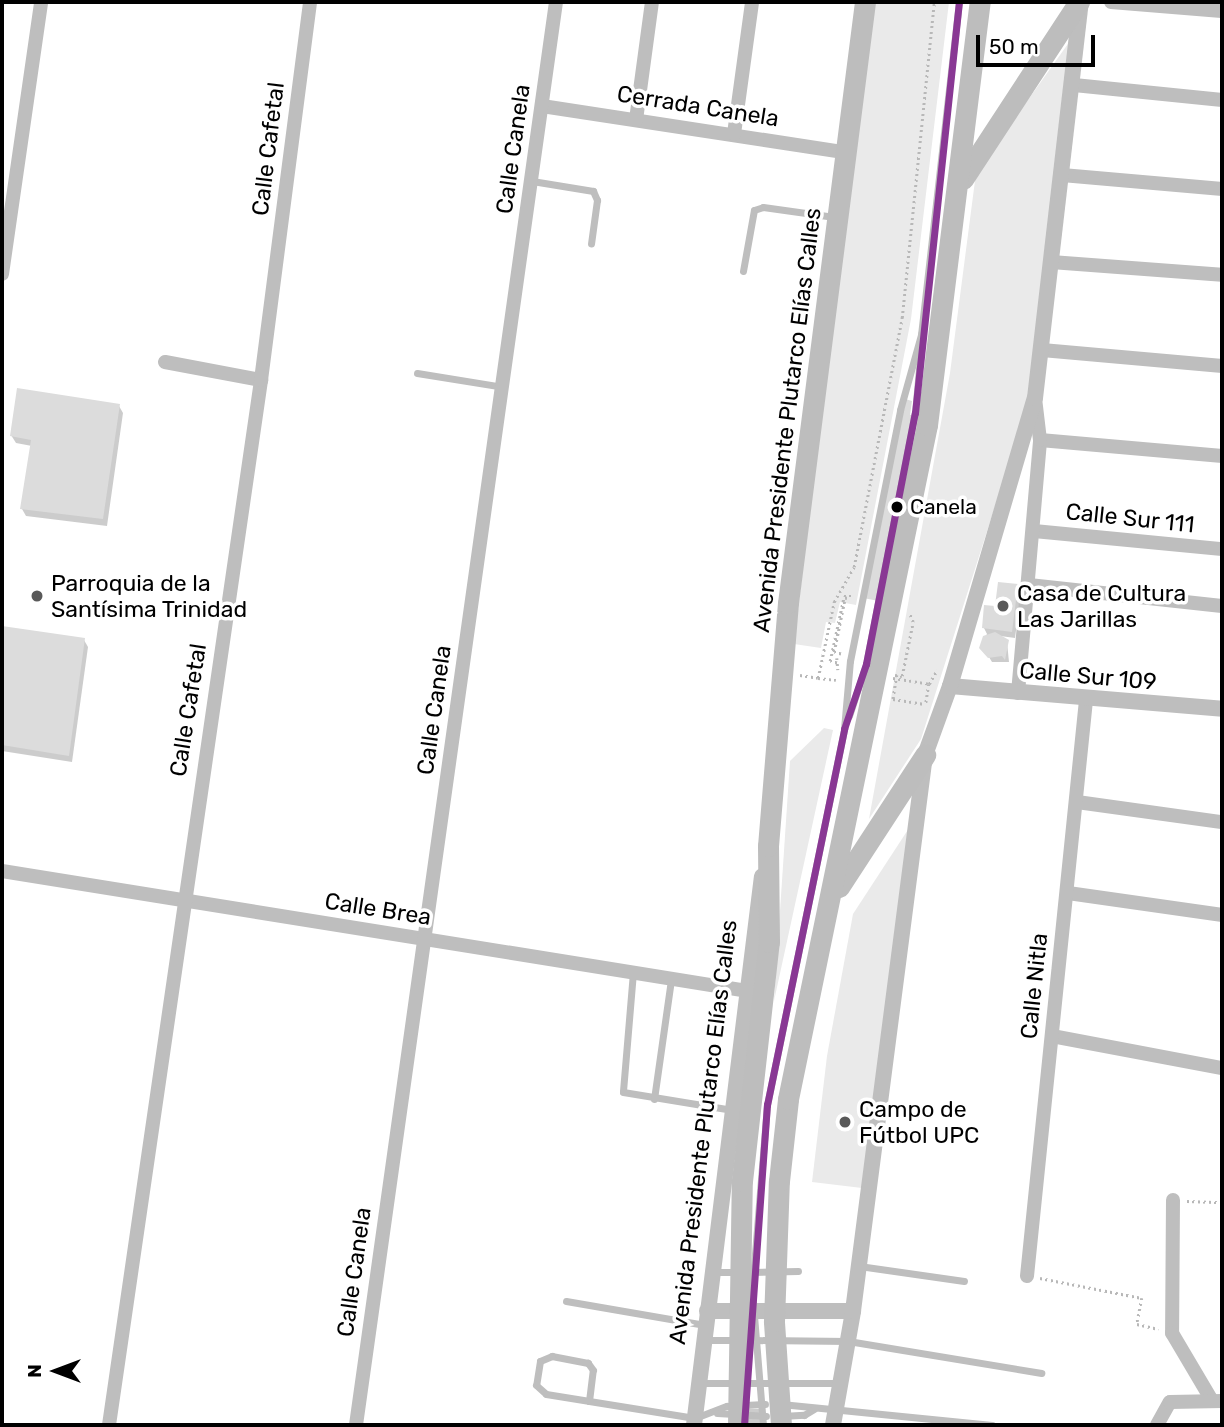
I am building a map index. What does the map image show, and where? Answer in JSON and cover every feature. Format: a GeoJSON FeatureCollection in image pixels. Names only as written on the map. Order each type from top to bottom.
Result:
{"type":"FeatureCollection","features":[{"type":"Feature","properties":{"kind":"main road","name":"Avenida Presidente Plutarco Elías Calles"},"geometry":{"type":"LineString","coordinates":[[738,1425],[742,1181],[769,942],[768,846],[788,603],[848,153],[865,2]]}},
{"type":"Feature","properties":{"kind":"main road"},"geometry":{"type":"LineString","coordinates":[[780,1425],[774,1321],[779,1181],[788,1098],[832,897],[927,425],[960,183],[979,2]]}},
{"type":"Feature","properties":{"kind":"main road"},"geometry":{"type":"LineString","coordinates":[[960,183],[1080,2]]}},
{"type":"Feature","properties":{"kind":"main road"},"geometry":{"type":"LineString","coordinates":[[832,897],[925,755]]}},
{"type":"Feature","properties":{"kind":"street"},"geometry":{"type":"LineString","coordinates":[[2,274],[41,2]]}},
{"type":"Feature","properties":{"kind":"street","name":"Calle Cafetal"},"geometry":{"type":"LineString","coordinates":[[109,1425],[182,901],[261,380],[310,2]]}},
{"type":"Feature","properties":{"kind":"street","name":"Calle Canela"},"geometry":{"type":"LineString","coordinates":[[356,1425],[556,2]]}},
{"type":"Feature","properties":{"kind":"street"},"geometry":{"type":"LineString","coordinates":[[636,120],[652,2]]}},
{"type":"Feature","properties":{"kind":"street"},"geometry":{"type":"LineString","coordinates":[[734,134],[752,2]]}},
{"type":"Feature","properties":{"kind":"street"},"geometry":{"type":"LineString","coordinates":[[833,1425],[853,1311],[925,755],[950,687],[1035,398],[1074,85],[1080,2]]}},
{"type":"Feature","properties":{"kind":"street"},"geometry":{"type":"LineString","coordinates":[[1111,2],[1222,11]]}},
{"type":"Feature","properties":{"kind":"street"},"geometry":{"type":"LineString","coordinates":[[1074,85],[1222,100]]}},
{"type":"Feature","properties":{"kind":"street","name":"Cerrada Canela"},"geometry":{"type":"LineString","coordinates":[[542,106],[848,153]]}},
{"type":"Feature","properties":{"kind":"street"},"geometry":{"type":"LineString","coordinates":[[1062,175],[1222,189]]}},
{"type":"Feature","properties":{"kind":"street"},"geometry":{"type":"LineString","coordinates":[[1051,262],[1222,275]]}},
{"type":"Feature","properties":{"kind":"street"},"geometry":{"type":"LineString","coordinates":[[1042,350],[1222,366]]}},
{"type":"Feature","properties":{"kind":"street"},"geometry":{"type":"LineString","coordinates":[[165,362],[261,380]]}},
{"type":"Feature","properties":{"kind":"street"},"geometry":{"type":"LineString","coordinates":[[1018,693],[1040,440],[1035,398]]}},
{"type":"Feature","properties":{"kind":"street"},"geometry":{"type":"LineString","coordinates":[[1040,440],[1222,456]]}},
{"type":"Feature","properties":{"kind":"street","name":"Calle Sur 111"},"geometry":{"type":"LineString","coordinates":[[1034,531],[1222,550]]}},
{"type":"Feature","properties":{"kind":"street"},"geometry":{"type":"LineString","coordinates":[[1029,585],[1222,606]]}},
{"type":"Feature","properties":{"kind":"street","name":"Calle Sur 109"},"geometry":{"type":"LineString","coordinates":[[950,687],[1222,709]]}},
{"type":"Feature","properties":{"kind":"street","name":"Calle Nitla"},"geometry":{"type":"LineString","coordinates":[[1027,1276],[1086,700]]}},
{"type":"Feature","properties":{"kind":"street"},"geometry":{"type":"LineString","coordinates":[[1077,802],[1222,822]]}},
{"type":"Feature","properties":{"kind":"street","name":"Avenida Presidente Plutarco Elías Calles"},"geometry":{"type":"LineString","coordinates":[[695,1422],[710,1272],[734,1110],[755,915],[768,846]]}},
{"type":"Feature","properties":{"kind":"street","name":"Calle Brea"},"geometry":{"type":"LineString","coordinates":[[2,871],[748,991]]}},
{"type":"Feature","properties":{"kind":"street"},"geometry":{"type":"LineString","coordinates":[[1068,893],[1222,915]]}},
{"type":"Feature","properties":{"kind":"street"},"geometry":{"type":"LineString","coordinates":[[1052,1036],[1222,1068]]}},
{"type":"Feature","properties":{"kind":"street"},"geometry":{"type":"LineString","coordinates":[[1173,1200],[1172,1332],[1216,1400]]}},
{"type":"Feature","properties":{"kind":"street"},"geometry":{"type":"LineString","coordinates":[[706,1325],[853,1311]]}},
{"type":"Feature","properties":{"kind":"street"},"geometry":{"type":"LineString","coordinates":[[1157,1425],[1170,1402],[1216,1400]]}},
{"type":"Feature","properties":{"kind":"lane"},"geometry":{"type":"LineString","coordinates":[[844,729],[866,664],[915,413],[958,2]]}},
{"type":"Feature","properties":{"kind":"lane"},"geometry":{"type":"LineString","coordinates":[[532,181],[593,191],[597,200],[591,244]]}},
{"type":"Feature","properties":{"kind":"lane"},"geometry":{"type":"LineString","coordinates":[[743,271],[754,211],[763,207],[839,217]]}},
{"type":"Feature","properties":{"kind":"lane"},"geometry":{"type":"LineString","coordinates":[[744,1425],[743,1393],[752,1337],[761,1149],[779,1034],[844,729],[856,635],[900,410],[922,331]]}},
{"type":"Feature","properties":{"kind":"lane"},"geometry":{"type":"LineString","coordinates":[[417,373],[504,387]]}},
{"type":"Feature","properties":{"kind":"lane"},"geometry":{"type":"LineString","coordinates":[[633,972],[621,1087],[626,1094],[734,1110]]}},
{"type":"Feature","properties":{"kind":"lane"},"geometry":{"type":"LineString","coordinates":[[654,1099],[671,979]]}},
{"type":"Feature","properties":{"kind":"lane"},"geometry":{"type":"LineString","coordinates":[[859,1266],[964,1281]]}},
{"type":"Feature","properties":{"kind":"lane"},"geometry":{"type":"LineString","coordinates":[[710,1272],[798,1271]]}},
{"type":"Feature","properties":{"kind":"lane"},"geometry":{"type":"LineString","coordinates":[[566,1301],[706,1325],[848,1341],[1041,1373]]}},
{"type":"Feature","properties":{"kind":"lane"},"geometry":{"type":"LineString","coordinates":[[752,1337],[763,1425]]}},
{"type":"Feature","properties":{"kind":"lane"},"geometry":{"type":"LineString","coordinates":[[589,1401],[593,1370],[587,1363],[552,1356],[540,1362],[536,1380],[541,1392],[695,1422],[727,1406],[804,1403],[814,1409]]}},
{"type":"Feature","properties":{"kind":"lane"},"geometry":{"type":"LineString","coordinates":[[700,1384],[841,1383]]}},
{"type":"Feature","properties":{"kind":"lane"},"geometry":{"type":"LineString","coordinates":[[717,1413],[727,1417],[804,1415],[814,1409],[836,1408],[992,1425]]}},
{"type":"Feature","properties":{"kind":"path"},"geometry":{"type":"LineString","coordinates":[[818,678],[834,602],[854,567],[898,346],[934,2]]}},
{"type":"Feature","properties":{"kind":"path"},"geometry":{"type":"LineString","coordinates":[[835,670],[839,650]]}},
{"type":"Feature","properties":{"kind":"path"},"geometry":{"type":"LineString","coordinates":[[783,673],[835,682],[839,663]]}},
{"type":"Feature","properties":{"kind":"path"},"geometry":{"type":"LineString","coordinates":[[897,675],[892,699],[944,705]]}},
{"type":"Feature","properties":{"kind":"path"},"geometry":{"type":"LineString","coordinates":[[892,678],[929,684],[925,704]]}},
{"type":"Feature","properties":{"kind":"path"},"geometry":{"type":"LineString","coordinates":[[1173,1200],[1222,1202]]}},
{"type":"Feature","properties":{"kind":"path"},"geometry":{"type":"LineString","coordinates":[[1027,1276],[1142,1298],[1137,1324],[1172,1332]]}},
{"type":"Feature","properties":{"kind":"shaded area"},"geometry":{"type":"Polygon","coordinates":[[[870,2],[949,2],[911,319],[856,605],[840,602],[835,623],[826,622],[821,648],[794,644],[870,2]]]}},
{"type":"Feature","properties":{"kind":"shaded area"},"geometry":{"type":"Polygon","coordinates":[[[1075,34],[1029,399],[921,739],[869,819],[950,373],[976,173],[1075,34]]]}},
{"type":"Feature","properties":{"kind":"shaded area"},"geometry":{"type":"Polygon","coordinates":[[[824,728],[833,730],[774,1001],[790,761],[824,728]]]}},
{"type":"Feature","properties":{"kind":"shaded area"},"geometry":{"type":"Polygon","coordinates":[[[913,822],[862,1188],[812,1182],[827,1056],[853,914],[913,822]]]}},
{"type":"Feature","properties":{"kind":"building"},"geometry":{"type":"Polygon","coordinates":[[[17,388],[120,404],[103,519],[20,509],[31,440],[10,436],[17,388]]]}},
{"type":"Feature","properties":{"kind":"building"},"geometry":{"type":"Polygon","coordinates":[[[905,399],[912,401],[910,415],[914,415],[879,601],[863,598],[905,399]]]}},
{"type":"Feature","properties":{"kind":"building"},"geometry":{"type":"Polygon","coordinates":[[[998,582],[1018,584],[1012,632],[982,628],[984,605],[995,606],[998,582]]]}},
{"type":"Feature","properties":{"kind":"building"},"geometry":{"type":"Polygon","coordinates":[[[2,626],[85,638],[69,756],[2,745],[2,626]]]}},
{"type":"Feature","properties":{"kind":"building"},"geometry":{"type":"Polygon","coordinates":[[[995,632],[1009,640],[1005,660],[1002,656],[988,658],[979,648],[983,636],[995,632]]]}},
{"type":"Feature","properties":{"kind":"transit line"},"geometry":{"type":"LineString","coordinates":[[744,1425],[767,1105],[844,729],[866,664],[915,413],[959,2]]}},
{"type":"Feature","properties":{"kind":"place","name":"Canela"},"geometry":{"type":"Point","coordinates":[897,507]}},
{"type":"Feature","properties":{"kind":"place","name":"Parroquia de la Santísima Trinidad"},"geometry":{"type":"Point","coordinates":[37,596]}},
{"type":"Feature","properties":{"kind":"place","name":"Casa de Cultura Las Jarillas"},"geometry":{"type":"Point","coordinates":[1003,606]}},
{"type":"Feature","properties":{"kind":"place","name":"Campo de Fútbol UPC"},"geometry":{"type":"Point","coordinates":[845,1122]}}]}
